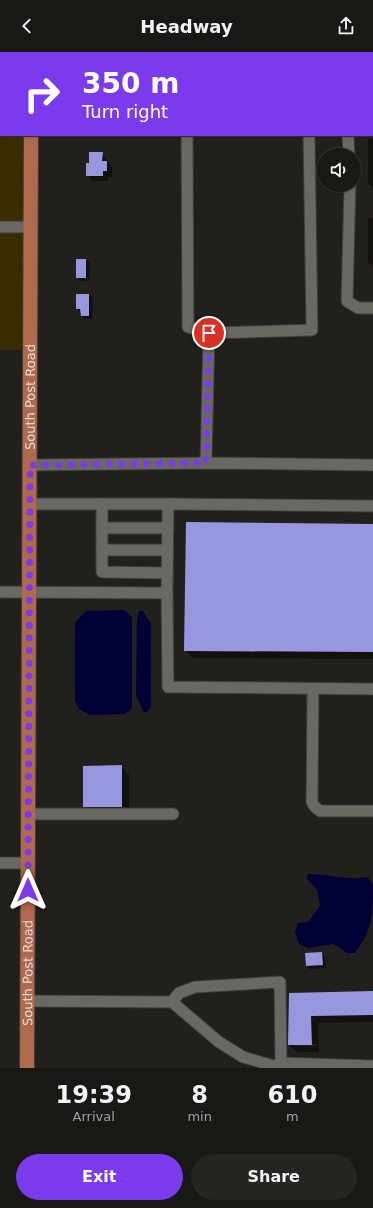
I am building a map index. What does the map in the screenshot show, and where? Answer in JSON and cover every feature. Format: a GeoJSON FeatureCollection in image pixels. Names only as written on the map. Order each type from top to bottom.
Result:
{"type":"FeatureCollection","features":[{"type":"Feature","properties":{"kind":"main road","name":"South Post Road"},"geometry":{"type":"LineString","coordinates":[[27,1068],[31,136]]}},
{"type":"Feature","properties":{"kind":"street"},"geometry":{"type":"LineString","coordinates":[[187,136],[188,327],[209,333],[312,330],[309,136]]}},
{"type":"Feature","properties":{"kind":"street"},"geometry":{"type":"LineString","coordinates":[[348,136],[349,148]]}},
{"type":"Feature","properties":{"kind":"street"},"geometry":{"type":"LineString","coordinates":[[350,192],[347,301],[358,308],[373,308]]}},
{"type":"Feature","properties":{"kind":"street"},"geometry":{"type":"LineString","coordinates":[[0,227],[31,227]]}},
{"type":"Feature","properties":{"kind":"street"},"geometry":{"type":"LineString","coordinates":[[206,463],[209,333]]}},
{"type":"Feature","properties":{"kind":"street"},"geometry":{"type":"LineString","coordinates":[[30,465],[206,463],[373,464]]}},
{"type":"Feature","properties":{"kind":"street"},"geometry":{"type":"LineString","coordinates":[[30,504],[373,506]]}},
{"type":"Feature","properties":{"kind":"street"},"geometry":{"type":"LineString","coordinates":[[102,504],[102,572],[167,573]]}},
{"type":"Feature","properties":{"kind":"street"},"geometry":{"type":"LineString","coordinates":[[168,504],[168,687],[373,689]]}},
{"type":"Feature","properties":{"kind":"street"},"geometry":{"type":"LineString","coordinates":[[102,528],[168,528]]}},
{"type":"Feature","properties":{"kind":"street"},"geometry":{"type":"LineString","coordinates":[[102,550],[168,550]]}},
{"type":"Feature","properties":{"kind":"street"},"geometry":{"type":"LineString","coordinates":[[0,592],[167,593]]}},
{"type":"Feature","properties":{"kind":"street"},"geometry":{"type":"LineString","coordinates":[[314,689],[312,802],[320,811],[373,811]]}},
{"type":"Feature","properties":{"kind":"street"},"geometry":{"type":"LineString","coordinates":[[28,814],[173,814]]}},
{"type":"Feature","properties":{"kind":"street"},"geometry":{"type":"LineString","coordinates":[[0,863],[28,863]]}},
{"type":"Feature","properties":{"kind":"street"},"geometry":{"type":"LineString","coordinates":[[172,1002],[179,993],[195,987],[280,982],[281,1062]]}},
{"type":"Feature","properties":{"kind":"street"},"geometry":{"type":"LineString","coordinates":[[27,1001],[172,1002],[219,1042],[243,1057],[274,1066],[281,1062],[373,1066]]}},
{"type":"Feature","properties":{"kind":"shaded area"},"geometry":{"type":"Polygon","coordinates":[[[0,136],[26,136],[26,350],[0,350],[0,136]]]}},
{"type":"Feature","properties":{"kind":"shaded area"},"geometry":{"type":"Polygon","coordinates":[[[124,610],[132,617],[132,708],[125,714],[90,715],[79,709],[75,700],[75,623],[86,611],[124,610]]]}},
{"type":"Feature","properties":{"kind":"shaded area"},"geometry":{"type":"Polygon","coordinates":[[[139,611],[143,611],[151,624],[151,707],[147,712],[144,712],[136,696],[137,620],[139,611]]]}},
{"type":"Feature","properties":{"kind":"shaded area"},"geometry":{"type":"Polygon","coordinates":[[[308,874],[345,878],[367,877],[373,884],[373,904],[369,929],[355,953],[347,953],[334,944],[308,948],[299,944],[295,932],[298,923],[308,922],[320,906],[317,890],[307,879],[308,874]]]}},
{"type":"Feature","properties":{"kind":"building"},"geometry":{"type":"Polygon","coordinates":[[[89,152],[103,152],[102,161],[107,161],[107,171],[103,171],[103,176],[86,176],[86,163],[89,163],[89,152]]]}},
{"type":"Feature","properties":{"kind":"building"},"geometry":{"type":"Polygon","coordinates":[[[76,259],[86,259],[86,278],[76,278],[76,259]]]}},
{"type":"Feature","properties":{"kind":"building"},"geometry":{"type":"Polygon","coordinates":[[[76,294],[89,294],[89,316],[81,316],[80,309],[76,309],[76,294]]]}},
{"type":"Feature","properties":{"kind":"building"},"geometry":{"type":"Polygon","coordinates":[[[186,522],[373,524],[373,652],[184,651],[186,522]]]}},
{"type":"Feature","properties":{"kind":"building"},"geometry":{"type":"Polygon","coordinates":[[[122,765],[122,807],[83,807],[83,766],[122,765]]]}},
{"type":"Feature","properties":{"kind":"building"},"geometry":{"type":"Polygon","coordinates":[[[322,952],[323,965],[306,966],[305,953],[322,952]]]}},
{"type":"Feature","properties":{"kind":"building"},"geometry":{"type":"Polygon","coordinates":[[[373,991],[373,1015],[311,1016],[312,1045],[288,1045],[289,993],[373,991]]]}},
{"type":"Feature","properties":{"kind":"route"},"geometry":{"type":"LineString","coordinates":[[28,890],[30,465],[206,463],[209,333]]}}]}
